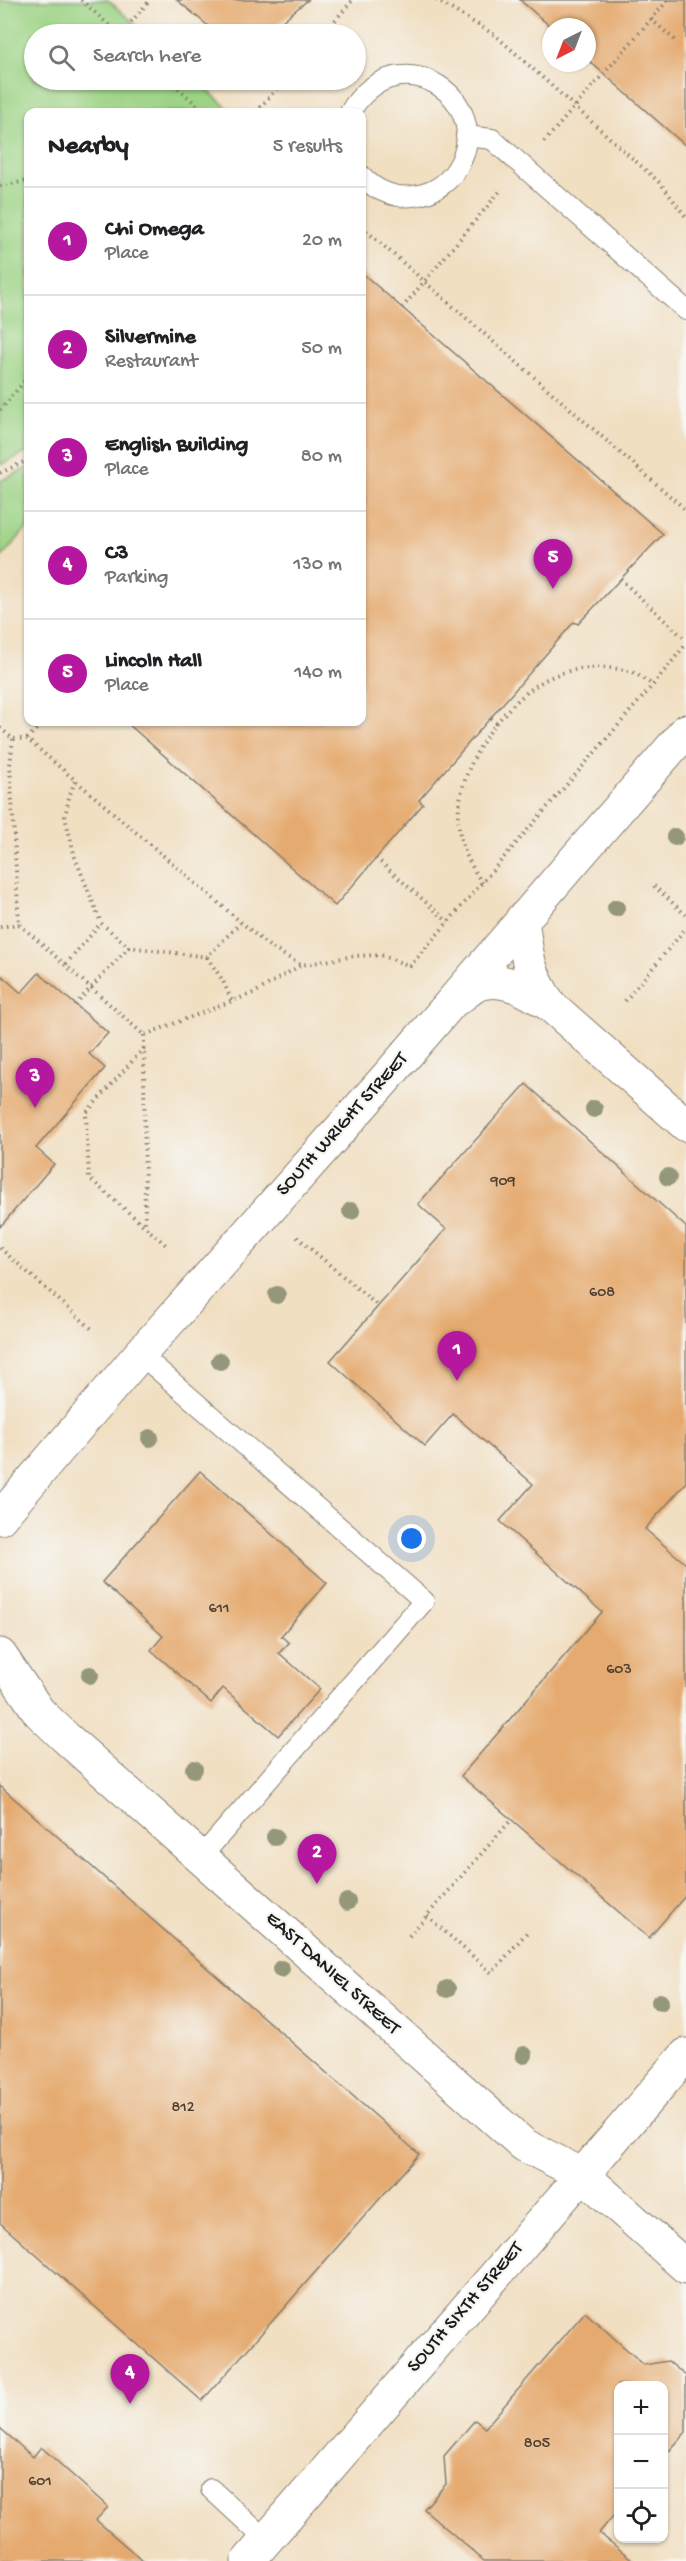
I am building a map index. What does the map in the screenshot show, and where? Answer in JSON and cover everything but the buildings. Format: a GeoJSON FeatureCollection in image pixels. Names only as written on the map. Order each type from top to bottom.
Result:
{"type":"FeatureCollection","features":[{"type":"Feature","properties":{"kind":"street","name":"SOUTH WRIGHT STREET"},"geometry":{"type":"LineString","coordinates":[[0,1518],[140,1354],[451,1003],[686,731]]}},
{"type":"Feature","properties":{"kind":"street"},"geometry":{"type":"LineString","coordinates":[[522,919],[527,963],[537,987],[550,1005]]}},
{"type":"Feature","properties":{"kind":"street"},"geometry":{"type":"LineString","coordinates":[[451,1003],[478,984],[496,982],[528,990],[550,1005],[686,1125]]}},
{"type":"Feature","properties":{"kind":"street","name":"EAST DANIEL STREET"},"geometry":{"type":"LineString","coordinates":[[0,1655],[39,1712],[201,1857],[524,2145],[583,2175],[686,2267]]}},
{"type":"Feature","properties":{"kind":"street","name":"SOUTH SIXTH STREET"},"geometry":{"type":"LineString","coordinates":[[257,2551],[686,2055]]}},
{"type":"Feature","properties":{"kind":"lane"},"geometry":{"type":"LineString","coordinates":[[352,108],[359,97],[374,85],[390,77],[409,75],[427,79],[443,88],[457,103],[465,121],[466,136],[462,160],[452,176],[437,189],[420,195],[401,197],[383,192],[366,179]]}},
{"type":"Feature","properties":{"kind":"lane"},"geometry":{"type":"LineString","coordinates":[[466,136],[492,139],[686,310]]}},
{"type":"Feature","properties":{"kind":"lane"},"geometry":{"type":"LineString","coordinates":[[140,1354],[424,1601],[201,1857]]}},
{"type":"Feature","properties":{"kind":"lane"},"geometry":{"type":"LineString","coordinates":[[211,2489],[257,2551]]}},
{"type":"Feature","properties":{"kind":"path"},"geometry":{"type":"LineString","coordinates":[[81,0],[108,24]]}},
{"type":"Feature","properties":{"kind":"path"},"geometry":{"type":"LineString","coordinates":[[131,22],[150,0]]}},
{"type":"Feature","properties":{"kind":"path"},"geometry":{"type":"LineString","coordinates":[[332,24],[353,0]]}},
{"type":"Feature","properties":{"kind":"path"},"geometry":{"type":"LineString","coordinates":[[436,0],[495,35],[662,184],[686,218]]}},
{"type":"Feature","properties":{"kind":"path"},"geometry":{"type":"LineString","coordinates":[[651,19],[677,42]]}},
{"type":"Feature","properties":{"kind":"path"},"geometry":{"type":"LineString","coordinates":[[180,90],[200,108]]}},
{"type":"Feature","properties":{"kind":"path"},"geometry":{"type":"LineString","coordinates":[[260,108],[275,90]]}},
{"type":"Feature","properties":{"kind":"path"},"geometry":{"type":"LineString","coordinates":[[0,186],[24,182]]}},
{"type":"Feature","properties":{"kind":"path"},"geometry":{"type":"LineString","coordinates":[[366,231],[686,510]]}},
{"type":"Feature","properties":{"kind":"path"},"geometry":{"type":"LineString","coordinates":[[402,308],[424,283]]}},
{"type":"Feature","properties":{"kind":"path"},"geometry":{"type":"LineString","coordinates":[[0,410],[24,382]]}},
{"type":"Feature","properties":{"kind":"path"},"geometry":{"type":"LineString","coordinates":[[0,473],[24,462]]}},
{"type":"Feature","properties":{"kind":"path"},"geometry":{"type":"LineString","coordinates":[[144,1035],[256,992],[301,965],[354,956],[381,955],[410,966],[654,685],[686,642],[620,579]]}},
{"type":"Feature","properties":{"kind":"path"},"geometry":{"type":"LineString","coordinates":[[482,883],[464,849],[459,828],[460,807],[467,770],[481,745],[498,724],[522,698],[541,682],[566,672],[613,669],[634,673],[654,685]]}},
{"type":"Feature","properties":{"kind":"path"},"geometry":{"type":"LineString","coordinates":[[491,718],[498,724]]}},
{"type":"Feature","properties":{"kind":"path"},"geometry":{"type":"LineString","coordinates":[[27,739],[39,726]]}},
{"type":"Feature","properties":{"kind":"path"},"geometry":{"type":"LineString","coordinates":[[0,728],[13,739],[27,739],[240,923],[270,947],[301,965]]}},
{"type":"Feature","properties":{"kind":"path"},"geometry":{"type":"LineString","coordinates":[[13,739],[10,765],[19,924],[144,1035],[145,1227]]}},
{"type":"Feature","properties":{"kind":"path"},"geometry":{"type":"LineString","coordinates":[[75,781],[65,817],[75,857],[102,923],[129,947],[207,957],[223,981],[232,1001]]}},
{"type":"Feature","properties":{"kind":"path"},"geometry":{"type":"LineString","coordinates":[[376,858],[448,922]]}},
{"type":"Feature","properties":{"kind":"path"},"geometry":{"type":"LineString","coordinates":[[654,886],[686,915]]}},
{"type":"Feature","properties":{"kind":"path"},"geometry":{"type":"LineString","coordinates":[[66,964],[102,923]]}},
{"type":"Feature","properties":{"kind":"path"},"geometry":{"type":"LineString","coordinates":[[207,957],[240,923]]}},
{"type":"Feature","properties":{"kind":"path"},"geometry":{"type":"LineString","coordinates":[[0,927],[19,924]]}},
{"type":"Feature","properties":{"kind":"path"},"geometry":{"type":"LineString","coordinates":[[625,1000],[686,928]]}},
{"type":"Feature","properties":{"kind":"path"},"geometry":{"type":"LineString","coordinates":[[75,1005],[129,947]]}},
{"type":"Feature","properties":{"kind":"path"},"geometry":{"type":"LineString","coordinates":[[144,1048],[86,1113],[89,1178],[166,1245]]}},
{"type":"Feature","properties":{"kind":"path"},"geometry":{"type":"LineString","coordinates":[[268,1209],[325,1262],[379,1307]]}},
{"type":"Feature","properties":{"kind":"path"},"geometry":{"type":"LineString","coordinates":[[0,1248],[92,1329]]}},
{"type":"Feature","properties":{"kind":"path"},"geometry":{"type":"LineString","coordinates":[[409,1936],[511,1820]]}},
{"type":"Feature","properties":{"kind":"path"},"geometry":{"type":"LineString","coordinates":[[427,1916],[492,1974],[528,1931]]}},
{"type":"Feature","properties":{"kind":"green space"},"geometry":{"type":"Polygon","coordinates":[[[0,0],[108,0],[135,24],[24,24],[24,90],[207,90],[228,108],[24,108],[24,454],[0,465],[0,0]]]}},
{"type":"Feature","properties":{"kind":"green space"},"geometry":{"type":"Polygon","coordinates":[[[24,470],[24,532],[0,559],[0,481],[24,470]]]}},
{"type":"Feature","properties":{"kind":"place","name":"Lincoln Hall"},"geometry":{"type":"Point","coordinates":[553,589]}},
{"type":"Feature","properties":{"kind":"place","name":"English Building"},"geometry":{"type":"Point","coordinates":[35,1108]}},
{"type":"Feature","properties":{"kind":"place","name":"Chi Omega"},"geometry":{"type":"Point","coordinates":[457,1381]}},
{"type":"Feature","properties":{"kind":"place","name":"Silvermine"},"geometry":{"type":"Point","coordinates":[317,1884]}},
{"type":"Feature","properties":{"kind":"place","name":"C3"},"geometry":{"type":"Point","coordinates":[130,2404]}}]}
